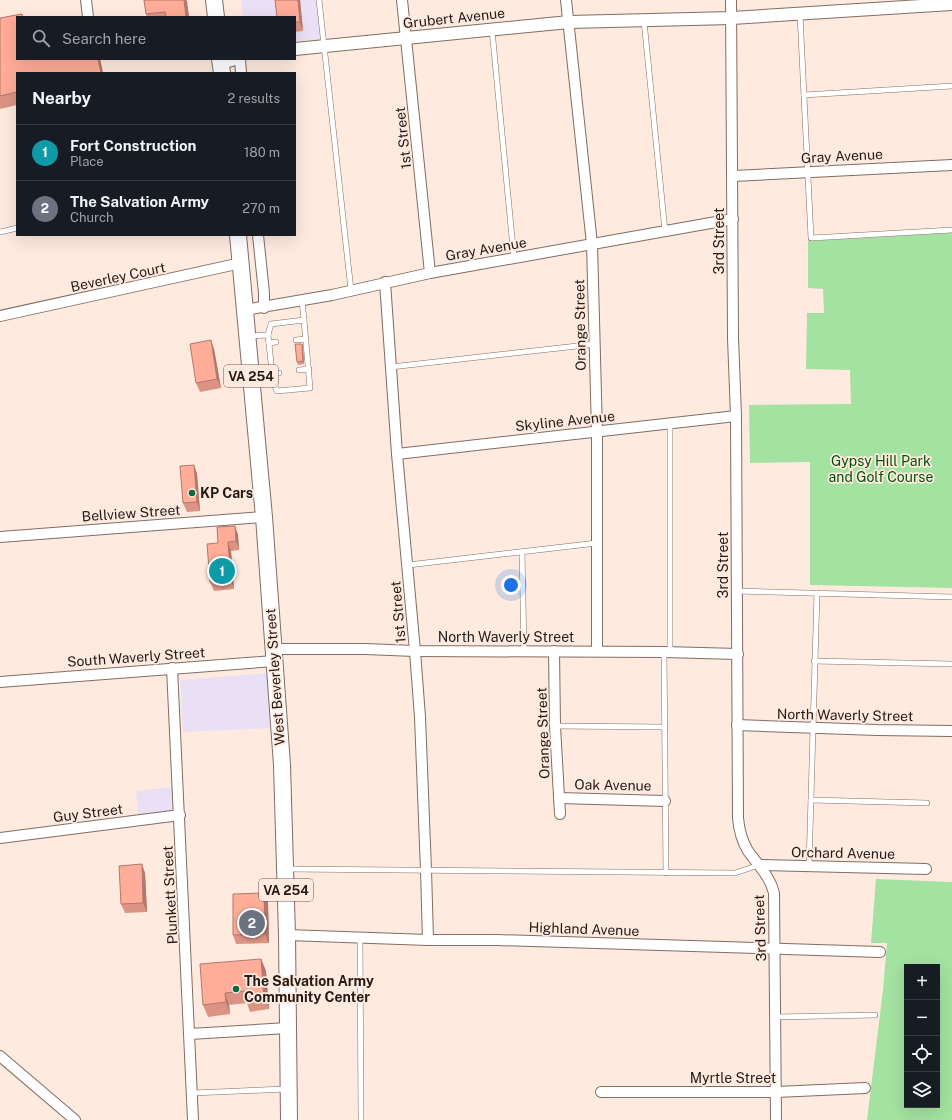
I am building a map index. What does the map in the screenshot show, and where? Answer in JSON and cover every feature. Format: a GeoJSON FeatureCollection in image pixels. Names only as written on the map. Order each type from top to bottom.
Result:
{"type":"FeatureCollection","features":[{"type":"Feature","properties":{"kind":"main road"},"geometry":{"type":"LineString","coordinates":[[214,0],[216,16]]}},
{"type":"Feature","properties":{"kind":"main road","name":"West Beverley Street"},"geometry":{"type":"LineString","coordinates":[[238,236],[264,517],[282,765],[287,935],[289,1120]]}},
{"type":"Feature","properties":{"kind":"street"},"geometry":{"type":"LineString","coordinates":[[86,0],[88,16]]}},
{"type":"Feature","properties":{"kind":"street","name":"1st Street"},"geometry":{"type":"LineString","coordinates":[[402,0],[430,273]]}},
{"type":"Feature","properties":{"kind":"street","name":"Orange Street"},"geometry":{"type":"LineString","coordinates":[[566,0],[592,244],[597,432],[597,651]]}},
{"type":"Feature","properties":{"kind":"street","name":"3rd Street"},"geometry":{"type":"LineString","coordinates":[[731,0],[733,338],[736,416],[738,824],[744,844],[769,879],[773,891],[776,1017],[776,1120]]}},
{"type":"Feature","properties":{"kind":"street","name":"Grubert Avenue"},"geometry":{"type":"LineString","coordinates":[[296,49],[569,22],[732,18],[952,4]]}},
{"type":"Feature","properties":{"kind":"street"},"geometry":{"type":"LineString","coordinates":[[240,60],[242,72]]}},
{"type":"Feature","properties":{"kind":"street","name":"Gray Avenue"},"geometry":{"type":"LineString","coordinates":[[733,176],[952,165]]}},
{"type":"Feature","properties":{"kind":"street","name":"Gray Avenue"},"geometry":{"type":"LineString","coordinates":[[245,310],[264,308],[430,273],[733,219]]}},
{"type":"Feature","properties":{"kind":"street"},"geometry":{"type":"LineString","coordinates":[[258,236],[264,293],[264,308]]}},
{"type":"Feature","properties":{"kind":"street","name":"Beverley Court"},"geometry":{"type":"LineString","coordinates":[[0,316],[241,263]]}},
{"type":"Feature","properties":{"kind":"street","name":"1st Street"},"geometry":{"type":"LineString","coordinates":[[385,282],[397,454],[408,565],[420,717],[428,940]]}},
{"type":"Feature","properties":{"kind":"street","name":"Skyline Avenue"},"geometry":{"type":"LineString","coordinates":[[397,454],[736,416]]}},
{"type":"Feature","properties":{"kind":"street","name":"Bellview Street"},"geometry":{"type":"LineString","coordinates":[[0,537],[264,517]]}},
{"type":"Feature","properties":{"kind":"street","name":"North Waverly Street"},"geometry":{"type":"LineString","coordinates":[[274,655],[365,649],[415,651],[597,651],[738,654]]}},
{"type":"Feature","properties":{"kind":"street","name":"Orange Street"},"geometry":{"type":"LineString","coordinates":[[554,651],[555,726],[560,814]]}},
{"type":"Feature","properties":{"kind":"street","name":"South Waverly Street"},"geometry":{"type":"LineString","coordinates":[[0,682],[172,668],[274,655]]}},
{"type":"Feature","properties":{"kind":"street","name":"Plunkett Street"},"geometry":{"type":"LineString","coordinates":[[172,668],[194,1120]]}},
{"type":"Feature","properties":{"kind":"street","name":"North Waverly Street"},"geometry":{"type":"LineString","coordinates":[[737,726],[952,731]]}},
{"type":"Feature","properties":{"kind":"street","name":"Oak Avenue"},"geometry":{"type":"LineString","coordinates":[[559,798],[666,801]]}},
{"type":"Feature","properties":{"kind":"street","name":"Guy Street"},"geometry":{"type":"LineString","coordinates":[[0,838],[180,815]]}},
{"type":"Feature","properties":{"kind":"street","name":"Orchard Avenue"},"geometry":{"type":"LineString","coordinates":[[759,865],[926,869]]}},
{"type":"Feature","properties":{"kind":"street","name":"Highland Avenue"},"geometry":{"type":"LineString","coordinates":[[287,935],[880,952]]}},
{"type":"Feature","properties":{"kind":"street"},"geometry":{"type":"LineString","coordinates":[[190,1034],[288,1028]]}},
{"type":"Feature","properties":{"kind":"street"},"geometry":{"type":"LineString","coordinates":[[0,1056],[74,1120]]}},
{"type":"Feature","properties":{"kind":"street","name":"Myrtle Street"},"geometry":{"type":"LineString","coordinates":[[601,1092],[776,1092],[865,1088]]}},
{"type":"Feature","properties":{"kind":"lane"},"geometry":{"type":"LineString","coordinates":[[319,0],[351,290]]}},
{"type":"Feature","properties":{"kind":"lane"},"geometry":{"type":"LineString","coordinates":[[800,14],[811,238],[952,230]]}},
{"type":"Feature","properties":{"kind":"lane"},"geometry":{"type":"LineString","coordinates":[[644,21],[665,231]]}},
{"type":"Feature","properties":{"kind":"lane"},"geometry":{"type":"LineString","coordinates":[[492,30],[514,258]]}},
{"type":"Feature","properties":{"kind":"lane"},"geometry":{"type":"LineString","coordinates":[[804,95],[952,86]]}},
{"type":"Feature","properties":{"kind":"lane"},"geometry":{"type":"LineString","coordinates":[[0,232],[16,228]]}},
{"type":"Feature","properties":{"kind":"lane"},"geometry":{"type":"LineString","coordinates":[[302,300],[309,369],[310,388],[277,391],[272,381],[268,335],[271,324],[304,320]]}},
{"type":"Feature","properties":{"kind":"lane"},"geometry":{"type":"LineString","coordinates":[[248,336],[268,335]]}},
{"type":"Feature","properties":{"kind":"lane"},"geometry":{"type":"LineString","coordinates":[[296,340],[306,339]]}},
{"type":"Feature","properties":{"kind":"lane"},"geometry":{"type":"LineString","coordinates":[[269,343],[276,342]]}},
{"type":"Feature","properties":{"kind":"lane"},"geometry":{"type":"LineString","coordinates":[[391,367],[595,344]]}},
{"type":"Feature","properties":{"kind":"lane"},"geometry":{"type":"LineString","coordinates":[[299,370],[309,369]]}},
{"type":"Feature","properties":{"kind":"lane"},"geometry":{"type":"LineString","coordinates":[[272,373],[279,373]]}},
{"type":"Feature","properties":{"kind":"lane"},"geometry":{"type":"LineString","coordinates":[[252,383],[272,381]]}},
{"type":"Feature","properties":{"kind":"lane"},"geometry":{"type":"LineString","coordinates":[[666,873],[665,727],[670,423]]}},
{"type":"Feature","properties":{"kind":"lane"},"geometry":{"type":"LineString","coordinates":[[408,565],[597,543]]}},
{"type":"Feature","properties":{"kind":"lane"},"geometry":{"type":"LineString","coordinates":[[522,552],[524,651]]}},
{"type":"Feature","properties":{"kind":"lane"},"geometry":{"type":"LineString","coordinates":[[737,591],[952,597]]}},
{"type":"Feature","properties":{"kind":"lane"},"geometry":{"type":"LineString","coordinates":[[809,866],[817,593]]}},
{"type":"Feature","properties":{"kind":"lane"},"geometry":{"type":"LineString","coordinates":[[814,661],[952,664]]}},
{"type":"Feature","properties":{"kind":"lane"},"geometry":{"type":"LineString","coordinates":[[555,726],[665,727]]}},
{"type":"Feature","properties":{"kind":"lane"},"geometry":{"type":"LineString","coordinates":[[811,800],[927,803]]}},
{"type":"Feature","properties":{"kind":"lane"},"geometry":{"type":"LineString","coordinates":[[285,869],[735,873],[759,865]]}},
{"type":"Feature","properties":{"kind":"lane"},"geometry":{"type":"LineString","coordinates":[[360,938],[361,1120]]}},
{"type":"Feature","properties":{"kind":"lane"},"geometry":{"type":"LineString","coordinates":[[776,1017],[875,1015]]}},
{"type":"Feature","properties":{"kind":"lane"},"geometry":{"type":"LineString","coordinates":[[193,1093],[289,1089]]}},
{"type":"Feature","properties":{"kind":"shaded area"},"geometry":{"type":"Polygon","coordinates":[[[241,0],[317,0],[322,39],[296,41],[296,16],[243,16],[241,0]]]}},
{"type":"Feature","properties":{"kind":"shaded area"},"geometry":{"type":"Polygon","coordinates":[[[269,673],[273,728],[183,732],[180,680],[269,673]]]}},
{"type":"Feature","properties":{"kind":"shaded area"},"geometry":{"type":"Polygon","coordinates":[[[173,787],[174,811],[138,815],[136,791],[173,787]]]}},
{"type":"Feature","properties":{"kind":"green space","name":"Gypsy Hill Park and Golf Course"},"geometry":{"type":"Polygon","coordinates":[[[952,233],[952,588],[810,585],[810,462],[750,463],[749,405],[851,404],[850,370],[806,369],[807,313],[824,313],[823,289],[808,288],[808,241],[952,233]]]}},
{"type":"Feature","properties":{"kind":"green space"},"geometry":{"type":"Polygon","coordinates":[[[876,879],[952,882],[952,1120],[867,1120],[883,990],[887,943],[871,943],[876,879]]]}},
{"type":"Feature","properties":{"kind":"building"},"geometry":{"type":"Polygon","coordinates":[[[144,0],[184,0],[186,16],[166,16],[165,12],[146,14],[144,0]]]}},
{"type":"Feature","properties":{"kind":"building"},"geometry":{"type":"Polygon","coordinates":[[[275,0],[298,0],[300,22],[296,22],[296,16],[277,16],[275,0]]]}},
{"type":"Feature","properties":{"kind":"building"},"geometry":{"type":"Polygon","coordinates":[[[22,14],[23,16],[16,16],[16,60],[98,60],[101,72],[16,72],[16,92],[0,96],[0,18],[22,14]]]}},
{"type":"Feature","properties":{"kind":"building"},"geometry":{"type":"Polygon","coordinates":[[[211,340],[217,379],[196,383],[190,344],[211,340]]]}},
{"type":"Feature","properties":{"kind":"building"},"geometry":{"type":"Polygon","coordinates":[[[295,344],[302,344],[303,361],[297,362],[295,344]]]}},
{"type":"Feature","properties":{"kind":"building"},"geometry":{"type":"Polygon","coordinates":[[[194,465],[197,502],[183,503],[180,466],[194,465]]]}},
{"type":"Feature","properties":{"kind":"building"},"geometry":{"type":"Polygon","coordinates":[[[235,526],[236,541],[228,542],[231,580],[210,582],[207,544],[218,543],[217,527],[235,526]]]}},
{"type":"Feature","properties":{"kind":"building"},"geometry":{"type":"Polygon","coordinates":[[[142,864],[143,903],[121,904],[119,866],[142,864]]]}},
{"type":"Feature","properties":{"kind":"building"},"geometry":{"type":"Polygon","coordinates":[[[264,893],[265,934],[233,935],[233,894],[264,893]]]}},
{"type":"Feature","properties":{"kind":"building","name":"The Salvation Army Community Center"},"geometry":{"type":"Polygon","coordinates":[[[261,959],[264,997],[246,1000],[245,991],[225,993],[226,1002],[203,1005],[200,964],[261,959]]]}},
{"type":"Feature","properties":{"kind":"place","name":"KP Cars"},"geometry":{"type":"Point","coordinates":[192,493]}},
{"type":"Feature","properties":{"kind":"place","name":"Fort Construction"},"geometry":{"type":"Point","coordinates":[222,571]}},
{"type":"Feature","properties":{"kind":"place","name":"The Salvation Army"},"geometry":{"type":"Point","coordinates":[252,923]}},
{"type":"Feature","properties":{"kind":"place","name":"The Salvation Army Community Center"},"geometry":{"type":"Point","coordinates":[236,989]}}]}
